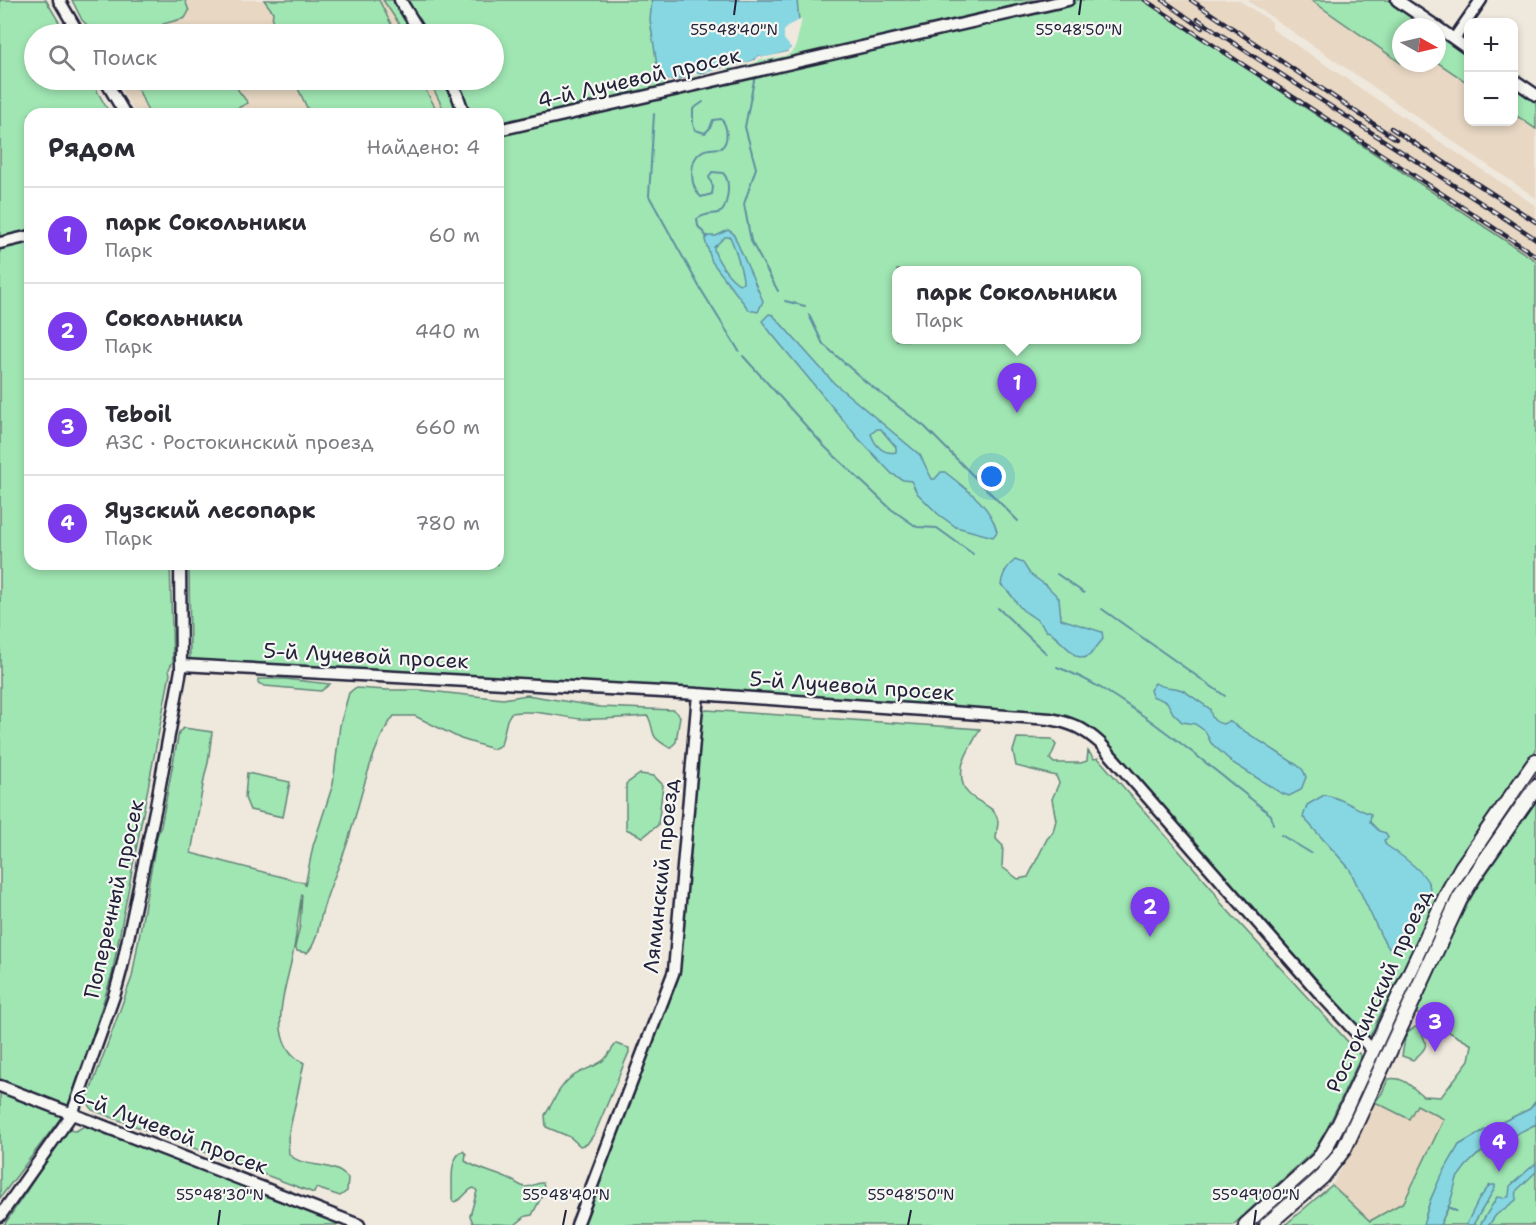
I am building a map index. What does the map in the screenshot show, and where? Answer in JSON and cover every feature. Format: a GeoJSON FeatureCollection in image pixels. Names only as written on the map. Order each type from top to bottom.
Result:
{"type":"FeatureCollection","features":[{"type":"Feature","properties":{"kind":"main road","name":"Ростокинский проезд"},"geometry":{"type":"LineString","coordinates":[[1267,1225],[1322,1177],[1337,1159],[1353,1130],[1379,1057],[1448,892],[1462,867],[1536,761]]}},
{"type":"Feature","properties":{"kind":"main road","name":"Ростокинский проезд"},"geometry":{"type":"LineString","coordinates":[[1246,1225],[1311,1167],[1325,1151],[1379,1057],[1460,899],[1536,787]]}},
{"type":"Feature","properties":{"kind":"street"},"geometry":{"type":"LineString","coordinates":[[59,0],[73,24]]}},
{"type":"Feature","properties":{"kind":"street"},"geometry":{"type":"LineString","coordinates":[[400,0],[415,24]]}},
{"type":"Feature","properties":{"kind":"street","name":"4-й Лучевой просек"},"geometry":{"type":"LineString","coordinates":[[504,129],[1068,0]]}},
{"type":"Feature","properties":{"kind":"street"},"geometry":{"type":"LineString","coordinates":[[1397,0],[1424,18]]}},
{"type":"Feature","properties":{"kind":"street"},"geometry":{"type":"LineString","coordinates":[[1454,39],[1481,0]]}},
{"type":"Feature","properties":{"kind":"street"},"geometry":{"type":"LineString","coordinates":[[1446,33],[1464,46]]}},
{"type":"Feature","properties":{"kind":"street"},"geometry":{"type":"LineString","coordinates":[[1518,83],[1536,95]]}},
{"type":"Feature","properties":{"kind":"street"},"geometry":{"type":"LineString","coordinates":[[111,90],[121,108]]}},
{"type":"Feature","properties":{"kind":"street"},"geometry":{"type":"LineString","coordinates":[[454,90],[462,108]]}},
{"type":"Feature","properties":{"kind":"street"},"geometry":{"type":"LineString","coordinates":[[0,243],[24,237]]}},
{"type":"Feature","properties":{"kind":"street","name":"Поперечный просек"},"geometry":{"type":"LineString","coordinates":[[0,1216],[72,1114],[115,993],[158,794],[182,665],[180,570]]}},
{"type":"Feature","properties":{"kind":"street","name":"5-й Лучевой просек"},"geometry":{"type":"LineString","coordinates":[[182,665],[698,694],[1067,722],[1085,730],[1123,768],[1379,1057]]}},
{"type":"Feature","properties":{"kind":"street","name":"Ляминский проезд"},"geometry":{"type":"LineString","coordinates":[[577,1225],[674,971],[698,694]]}},
{"type":"Feature","properties":{"kind":"street","name":"6-й Лучевой просек"},"geometry":{"type":"LineString","coordinates":[[0,1086],[359,1225]]}},
{"type":"Feature","properties":{"kind":"shaded area"},"geometry":{"type":"Polygon","coordinates":[[[71,0],[383,0],[399,24],[84,24],[71,0]]]}},
{"type":"Feature","properties":{"kind":"shaded area"},"geometry":{"type":"Polygon","coordinates":[[[1144,0],[1238,0],[1272,22],[1272,29],[1536,206],[1536,261],[1144,0]]]}},
{"type":"Feature","properties":{"kind":"shaded area"},"geometry":{"type":"Polygon","coordinates":[[[1309,0],[1392,57],[1392,72],[1446,72],[1446,68],[1464,80],[1464,126],[1518,126],[1518,117],[1536,129],[1536,198],[1248,1],[1309,0]]]}},
{"type":"Feature","properties":{"kind":"shaded area"},"geometry":{"type":"Polygon","coordinates":[[[122,90],[434,90],[443,108],[132,108],[122,90]]]}},
{"type":"Feature","properties":{"kind":"shaded area"},"geometry":{"type":"Polygon","coordinates":[[[1375,1102],[1408,1119],[1417,1104],[1445,1119],[1404,1202],[1370,1221],[1332,1185],[1375,1102]]]}},
{"type":"Feature","properties":{"kind":"green space"},"geometry":{"type":"Polygon","coordinates":[[[0,0],[46,0],[60,24],[24,24],[24,90],[97,90],[107,108],[24,108],[24,570],[170,570],[173,661],[169,669],[170,674],[112,974],[74,1095],[66,1111],[0,1198],[0,0]]]}},
{"type":"Feature","properties":{"kind":"green space"},"geometry":{"type":"Polygon","coordinates":[[[72,0],[185,0],[189,11],[185,18],[163,24],[86,24],[72,0]]]}},
{"type":"Feature","properties":{"kind":"green space"},"geometry":{"type":"Polygon","coordinates":[[[264,0],[379,0],[391,24],[272,24],[273,12],[264,0]]]}},
{"type":"Feature","properties":{"kind":"green space"},"geometry":{"type":"Polygon","coordinates":[[[383,0],[1144,0],[1536,261],[1536,750],[1446,882],[1369,1038],[1096,732],[1082,722],[1065,715],[190,661],[189,570],[504,570],[504,108],[443,108],[434,90],[504,90],[504,24],[399,24],[383,0]]]}},
{"type":"Feature","properties":{"kind":"green space"},"geometry":{"type":"Polygon","coordinates":[[[1311,0],[1389,0],[1416,18],[1392,18],[1392,57],[1311,0]]]}},
{"type":"Feature","properties":{"kind":"green space"},"geometry":{"type":"Polygon","coordinates":[[[1446,39],[1464,51],[1464,80],[1446,68],[1446,39]]]}},
{"type":"Feature","properties":{"kind":"green space"},"geometry":{"type":"Polygon","coordinates":[[[1518,88],[1536,100],[1536,129],[1518,117],[1518,88]]]}},
{"type":"Feature","properties":{"kind":"green space"},"geometry":{"type":"Polygon","coordinates":[[[238,90],[248,103],[238,108],[146,108],[139,91],[238,90]]]}},
{"type":"Feature","properties":{"kind":"green space"},"geometry":{"type":"Polygon","coordinates":[[[299,90],[426,90],[436,108],[307,108],[299,90]]]}},
{"type":"Feature","properties":{"kind":"green space"},"geometry":{"type":"Polygon","coordinates":[[[258,679],[285,679],[330,684],[321,691],[265,686],[258,683],[258,679]]]}},
{"type":"Feature","properties":{"kind":"green space"},"geometry":{"type":"Polygon","coordinates":[[[355,688],[420,690],[503,699],[527,695],[600,707],[674,710],[680,716],[676,742],[670,748],[655,737],[648,716],[590,719],[538,713],[511,713],[501,745],[493,749],[461,739],[415,716],[394,716],[386,727],[373,758],[348,841],[326,898],[316,937],[307,953],[297,951],[295,947],[300,926],[302,894],[281,1013],[284,1042],[292,1054],[304,1063],[288,1138],[289,1154],[302,1162],[333,1168],[341,1172],[348,1178],[347,1191],[340,1196],[316,1188],[314,1193],[92,1110],[87,1100],[132,977],[157,836],[161,826],[179,732],[184,728],[212,732],[191,853],[305,883],[305,886],[313,846],[333,784],[340,725],[349,693],[355,688]]]}},
{"type":"Feature","properties":{"kind":"green space"},"geometry":{"type":"Polygon","coordinates":[[[703,711],[980,729],[963,762],[962,780],[970,795],[995,813],[998,821],[996,839],[1003,846],[1002,867],[1018,879],[1028,877],[1047,839],[1053,832],[1056,820],[1052,799],[1059,783],[1056,776],[1016,766],[1013,751],[1017,738],[1052,739],[1056,745],[1050,759],[1054,763],[1087,761],[1088,751],[1094,759],[1098,758],[1214,891],[1220,902],[1361,1056],[1319,1146],[1233,1225],[583,1225],[680,973],[701,716],[703,711]]]}},
{"type":"Feature","properties":{"kind":"green space"},"geometry":{"type":"Polygon","coordinates":[[[247,773],[290,782],[283,817],[250,810],[245,798],[247,773]]]}},
{"type":"Feature","properties":{"kind":"green space"},"geometry":{"type":"Polygon","coordinates":[[[640,774],[654,776],[663,785],[658,825],[643,837],[626,829],[626,784],[640,774]]]}},
{"type":"Feature","properties":{"kind":"green space"},"geometry":{"type":"Polygon","coordinates":[[[1536,801],[1536,1101],[1530,1109],[1459,1145],[1430,1201],[1423,1225],[1285,1225],[1332,1185],[1370,1221],[1404,1202],[1444,1119],[1417,1105],[1409,1119],[1375,1102],[1388,1079],[1399,1079],[1423,1096],[1441,1097],[1469,1060],[1472,1045],[1414,1012],[1444,947],[1476,889],[1536,801]]]}},
{"type":"Feature","properties":{"kind":"green space"},"geometry":{"type":"Polygon","coordinates":[[[1415,1027],[1419,1028],[1425,1046],[1413,1060],[1402,1056],[1406,1033],[1415,1027]]]}},
{"type":"Feature","properties":{"kind":"green space"},"geometry":{"type":"Polygon","coordinates":[[[616,1044],[629,1048],[629,1052],[595,1133],[587,1144],[580,1146],[570,1137],[546,1127],[545,1115],[564,1084],[576,1074],[603,1060],[616,1044]]]}},
{"type":"Feature","properties":{"kind":"green space"},"geometry":{"type":"Polygon","coordinates":[[[1536,1124],[1536,1225],[1440,1225],[1448,1208],[1456,1180],[1473,1158],[1503,1139],[1536,1124]]]}},
{"type":"Feature","properties":{"kind":"green space"},"geometry":{"type":"Polygon","coordinates":[[[84,1126],[346,1225],[4,1225],[67,1130],[76,1131],[84,1126]]]}},
{"type":"Feature","properties":{"kind":"green space"},"geometry":{"type":"Polygon","coordinates":[[[463,1151],[466,1154],[465,1161],[522,1186],[528,1187],[543,1183],[545,1190],[532,1215],[526,1216],[515,1225],[473,1223],[470,1216],[477,1191],[474,1188],[457,1201],[453,1202],[452,1199],[453,1166],[458,1154],[463,1151]]]}},
{"type":"Feature","properties":{"kind":"water"},"geometry":{"type":"Polygon","coordinates":[[[652,0],[797,0],[799,21],[790,51],[766,58],[759,56],[745,63],[728,64],[713,72],[695,72],[690,77],[669,81],[658,72],[650,20],[652,0]]]}},
{"type":"Feature","properties":{"kind":"water"},"geometry":{"type":"Polygon","coordinates":[[[728,230],[733,233],[763,301],[758,312],[749,310],[712,262],[705,240],[707,236],[716,236],[728,230]],[[725,237],[714,247],[728,274],[740,284],[743,283],[742,274],[730,237],[725,237]]]}},
{"type":"Feature","properties":{"kind":"water"},"geometry":{"type":"Polygon","coordinates":[[[769,314],[773,315],[834,383],[920,455],[932,479],[935,479],[941,472],[945,472],[977,498],[994,522],[997,532],[993,537],[956,527],[938,514],[917,493],[911,481],[903,480],[892,474],[858,438],[762,321],[769,314]],[[881,429],[871,434],[875,442],[883,451],[896,452],[896,447],[881,429]]]}},
{"type":"Feature","properties":{"kind":"water"},"geometry":{"type":"Polygon","coordinates":[[[1015,560],[1023,563],[1030,574],[1059,598],[1061,619],[1102,632],[1103,639],[1090,655],[1084,658],[1076,656],[1021,608],[1001,585],[1005,571],[1015,560]]]}},
{"type":"Feature","properties":{"kind":"water"},"geometry":{"type":"Polygon","coordinates":[[[1155,683],[1184,691],[1210,709],[1215,721],[1223,724],[1229,721],[1297,765],[1306,777],[1301,790],[1289,796],[1281,793],[1233,763],[1211,743],[1205,731],[1195,724],[1182,722],[1167,702],[1152,696],[1150,690],[1155,683]]]}},
{"type":"Feature","properties":{"kind":"water"},"geometry":{"type":"Polygon","coordinates":[[[1324,795],[1337,798],[1371,814],[1370,822],[1379,831],[1386,833],[1388,838],[1384,840],[1386,845],[1412,865],[1429,883],[1430,889],[1400,950],[1395,952],[1390,950],[1349,868],[1303,817],[1307,805],[1324,795]]]}},
{"type":"Feature","properties":{"kind":"water"},"geometry":{"type":"Polygon","coordinates":[[[1536,1101],[1536,1124],[1477,1155],[1457,1178],[1450,1203],[1440,1225],[1423,1225],[1439,1180],[1459,1145],[1530,1109],[1536,1101]]]}},
{"type":"Feature","properties":{"kind":"water"},"geometry":{"type":"Polygon","coordinates":[[[1536,1163],[1536,1172],[1517,1190],[1516,1200],[1496,1215],[1489,1225],[1480,1225],[1497,1197],[1509,1196],[1510,1186],[1536,1163]]]}},
{"type":"Feature","properties":{"kind":"water"},"geometry":{"type":"Polygon","coordinates":[[[1490,1185],[1495,1185],[1495,1188],[1473,1225],[1466,1225],[1479,1199],[1490,1185]]]}},
{"type":"Feature","properties":{"kind":"pier"},"geometry":{"type":"Polygon","coordinates":[[[802,19],[795,49],[788,55],[766,60],[760,59],[756,63],[734,69],[729,67],[724,71],[702,77],[696,75],[691,79],[674,84],[665,82],[656,73],[662,73],[666,80],[673,81],[690,77],[695,72],[701,74],[723,68],[728,64],[734,66],[755,60],[759,56],[766,57],[787,52],[791,48],[784,39],[784,31],[789,25],[802,19]]]}},
{"type":"Feature","properties":{"kind":"waterway"},"geometry":{"type":"LineString","coordinates":[[755,75],[745,127],[756,168],[744,204],[751,241],[778,291]]}},
{"type":"Feature","properties":{"kind":"waterway"},"geometry":{"type":"LineString","coordinates":[[703,102],[693,109],[695,130],[705,133],[713,120],[721,119],[727,134],[721,148],[701,152],[692,168],[693,181],[701,197],[712,194],[713,187],[709,177],[712,172],[723,173],[727,181],[726,202],[721,212],[697,219],[698,226],[707,237]]}},
{"type":"Feature","properties":{"kind":"waterway"},"geometry":{"type":"LineString","coordinates":[[654,114],[649,196],[700,288],[739,351]]}},
{"type":"Feature","properties":{"kind":"waterway"},"geometry":{"type":"LineString","coordinates":[[785,301],[805,306]]}},
{"type":"Feature","properties":{"kind":"waterway"},"geometry":{"type":"LineString","coordinates":[[809,315],[823,344],[866,382],[925,427],[1018,521]]}},
{"type":"Feature","properties":{"kind":"waterway"},"geometry":{"type":"LineString","coordinates":[[743,356],[825,447],[891,509],[917,527],[937,528],[973,554]]}},
{"type":"Feature","properties":{"kind":"waterway"},"geometry":{"type":"LineString","coordinates":[[1057,574],[1084,593]]}},
{"type":"Feature","properties":{"kind":"waterway"},"geometry":{"type":"LineString","coordinates":[[998,608],[1047,654]]}},
{"type":"Feature","properties":{"kind":"waterway"},"geometry":{"type":"LineString","coordinates":[[1102,609],[1225,696]]}},
{"type":"Feature","properties":{"kind":"waterway"},"geometry":{"type":"LineString","coordinates":[[1057,667],[1093,683],[1148,719],[1271,815],[1273,824]]}},
{"type":"Feature","properties":{"kind":"waterway"},"geometry":{"type":"LineString","coordinates":[[1281,835],[1311,853]]}},
{"type":"Feature","properties":{"kind":"waterway"},"geometry":{"type":"LineString","coordinates":[[1448,1207],[1456,1211]]}},
{"type":"Feature","properties":{"kind":"tram line"},"geometry":{"type":"LineString","coordinates":[[1255,1225],[1330,1155],[1349,1119],[1453,894],[1536,771]]}},
{"type":"Feature","properties":{"kind":"railway"},"geometry":{"type":"LineString","coordinates":[[1145,0],[1536,256]]}},
{"type":"Feature","properties":{"kind":"railway"},"geometry":{"type":"LineString","coordinates":[[1163,0],[1202,28]]}},
{"type":"Feature","properties":{"kind":"railway"},"geometry":{"type":"LineString","coordinates":[[1191,0],[1396,139]]}},
{"type":"Feature","properties":{"kind":"railway"},"geometry":{"type":"LineString","coordinates":[[1198,19],[1536,239]]}},
{"type":"Feature","properties":{"kind":"railway"},"geometry":{"type":"LineString","coordinates":[[1391,128],[1536,222]]}},
{"type":"Feature","properties":{"kind":"place","name":"парк Сокольники"},"geometry":{"type":"Point","coordinates":[1017,413]}},
{"type":"Feature","properties":{"kind":"place","name":"Сокольники"},"geometry":{"type":"Point","coordinates":[1150,937]}},
{"type":"Feature","properties":{"kind":"place","name":"Teboil"},"geometry":{"type":"Point","coordinates":[1435,1052]}},
{"type":"Feature","properties":{"kind":"place","name":"Яузский лесопарк"},"geometry":{"type":"Point","coordinates":[1499,1172]}}]}
